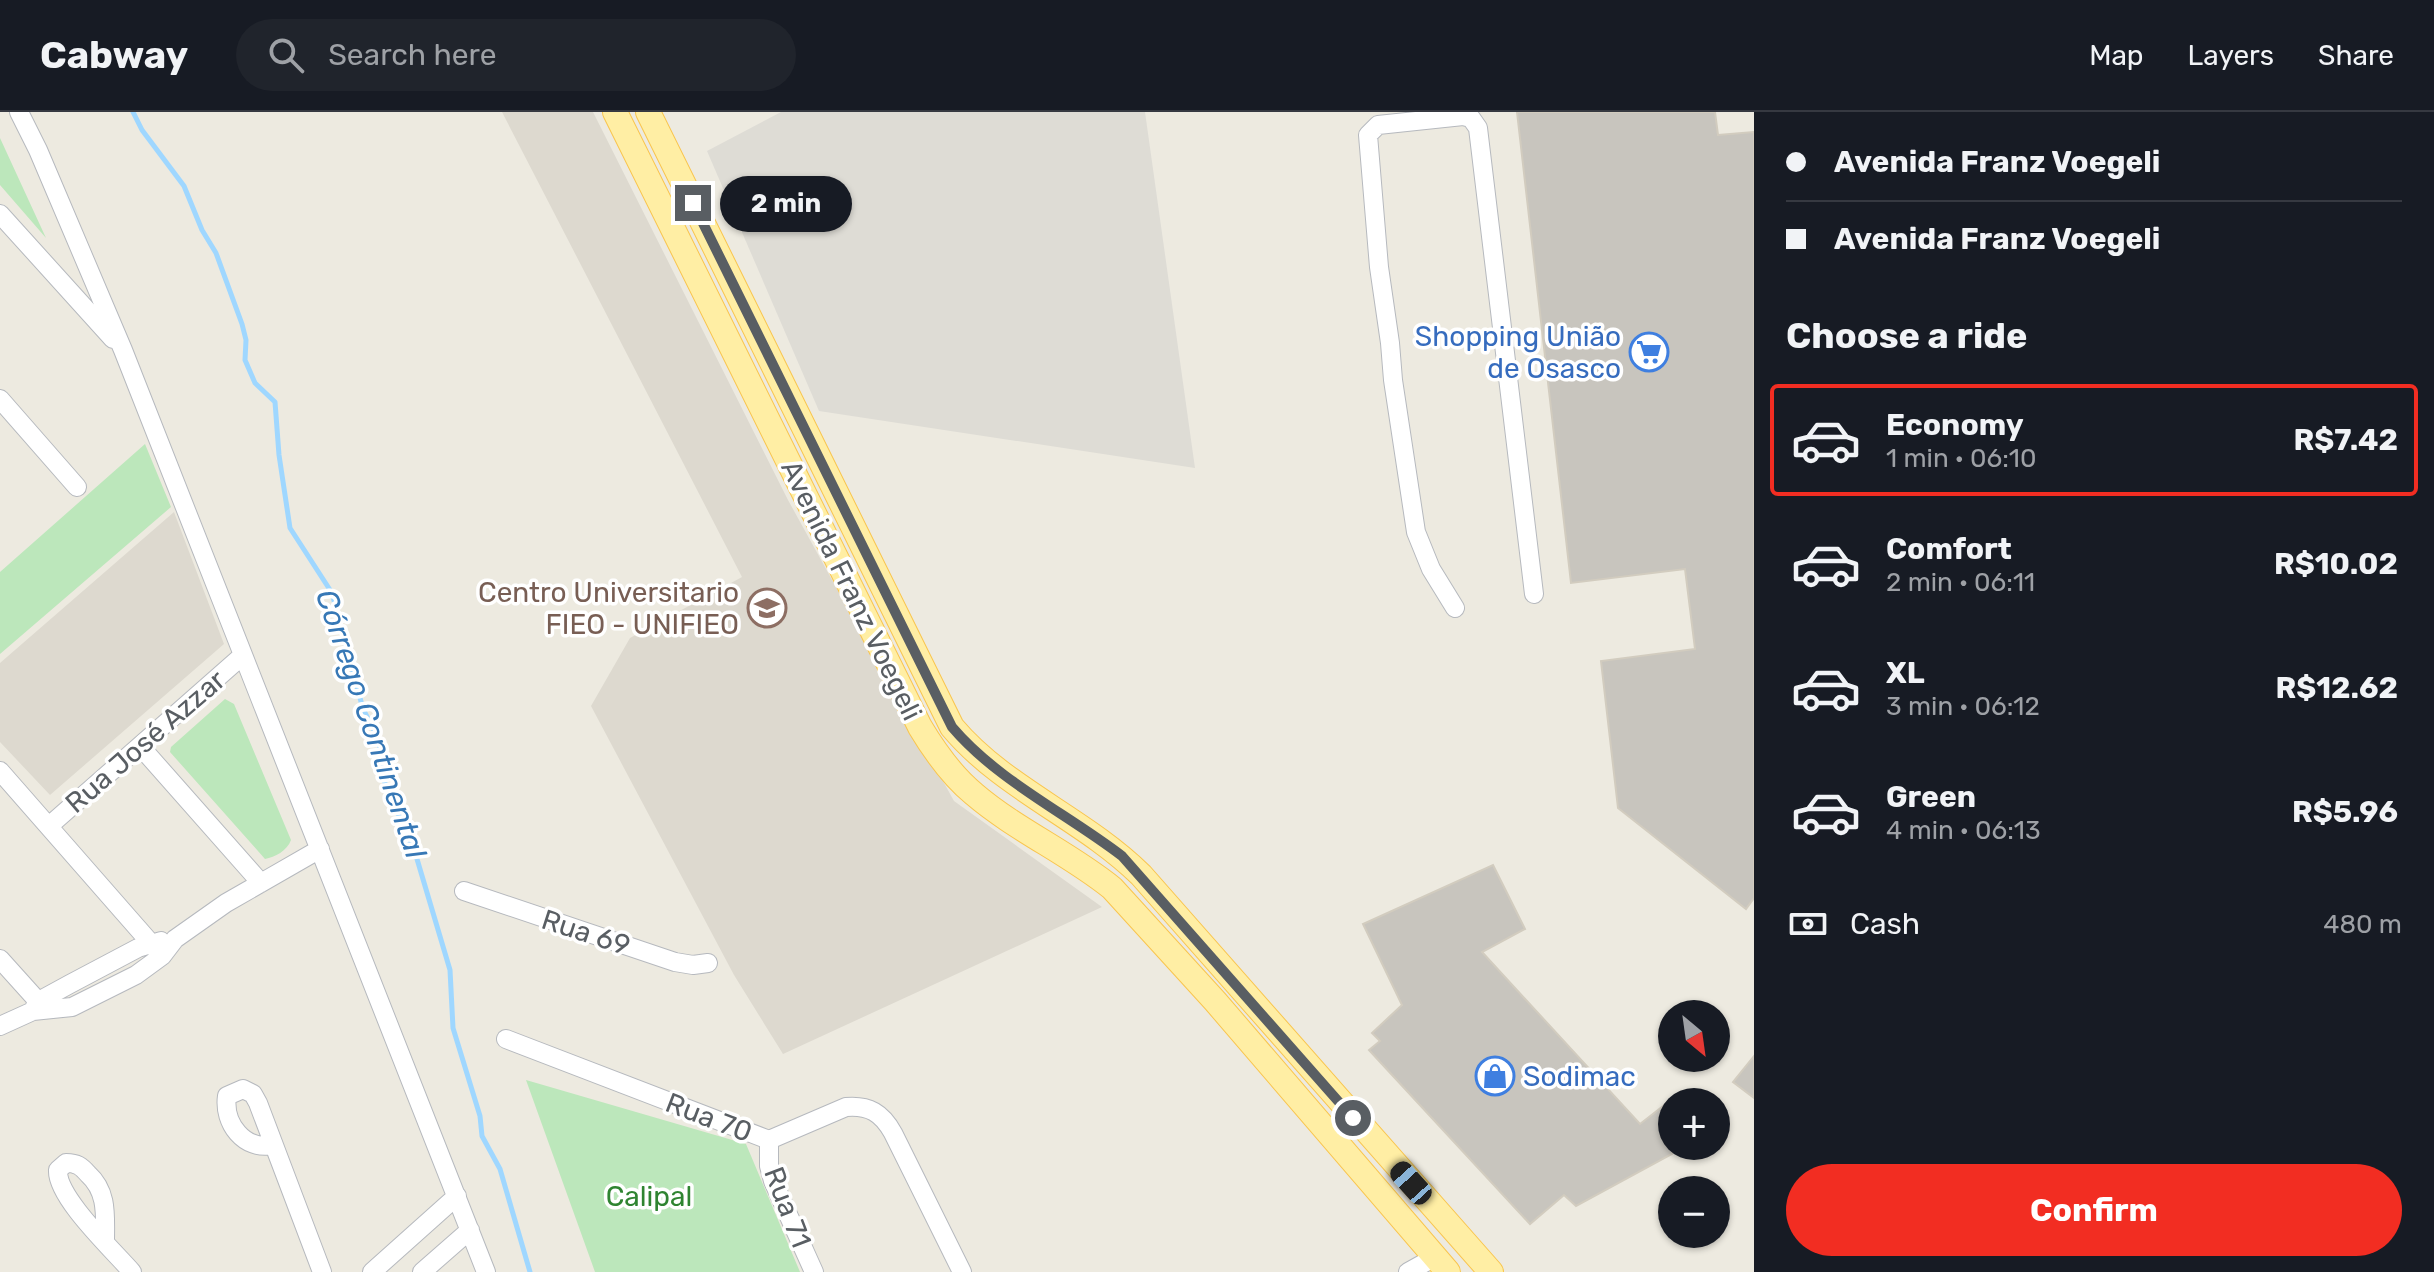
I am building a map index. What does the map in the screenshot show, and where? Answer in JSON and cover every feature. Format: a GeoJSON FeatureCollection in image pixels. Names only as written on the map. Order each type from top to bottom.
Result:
{"type":"FeatureCollection","features":[{"type":"Feature","properties":{"kind":"main road","name":"Avenida Franz Voegeli"},"geometry":{"type":"LineString","coordinates":[[615,112],[920,727],[958,779],[986,803],[1093,872],[1112,888],[1160,939],[1442,1264]]}},
{"type":"Feature","properties":{"kind":"main road","name":"Avenida Franz Voegeli"},"geometry":{"type":"LineString","coordinates":[[648,112],[952,727],[989,764],[1122,856],[1491,1272]]}},
{"type":"Feature","properties":{"kind":"main road"},"geometry":{"type":"LineString","coordinates":[[958,779],[989,764],[986,803]]}},
{"type":"Feature","properties":{"kind":"main road"},"geometry":{"type":"LineString","coordinates":[[1160,939],[1194,967],[1213,971],[1223,969]]}},
{"type":"Feature","properties":{"kind":"street"},"geometry":{"type":"LineString","coordinates":[[19,112],[123,350],[486,1272]]}},
{"type":"Feature","properties":{"kind":"street"},"geometry":{"type":"LineString","coordinates":[[1455,608],[1422,552],[1413,519],[1379,267],[1368,135],[1378,125],[1463,116],[1471,118],[1478,128],[1534,594]]}},
{"type":"Feature","properties":{"kind":"street"},"geometry":{"type":"LineString","coordinates":[[0,214],[123,350]]}},
{"type":"Feature","properties":{"kind":"street"},"geometry":{"type":"LineString","coordinates":[[0,399],[77,487]]}},
{"type":"Feature","properties":{"kind":"street","name":"Rua José Azzar"},"geometry":{"type":"LineString","coordinates":[[49,826],[242,656]]}},
{"type":"Feature","properties":{"kind":"street"},"geometry":{"type":"LineString","coordinates":[[140,746],[261,883]]}},
{"type":"Feature","properties":{"kind":"street"},"geometry":{"type":"LineString","coordinates":[[0,771],[156,949]]}},
{"type":"Feature","properties":{"kind":"street"},"geometry":{"type":"LineString","coordinates":[[0,1026],[39,1008],[72,1007],[136,975],[156,949],[226,903],[320,849]]}},
{"type":"Feature","properties":{"kind":"street","name":"Rua 69"},"geometry":{"type":"LineString","coordinates":[[464,891],[675,962],[693,965],[708,963]]}},
{"type":"Feature","properties":{"kind":"street"},"geometry":{"type":"LineString","coordinates":[[0,959],[39,1008]]}},
{"type":"Feature","properties":{"kind":"street","name":"Rua 70"},"geometry":{"type":"LineString","coordinates":[[506,1039],[769,1140],[846,1107],[857,1106],[877,1112],[893,1133],[962,1272]]}},
{"type":"Feature","properties":{"kind":"street","name":"Rua 71"},"geometry":{"type":"LineString","coordinates":[[769,1140],[769,1166],[773,1181],[814,1272]]}},
{"type":"Feature","properties":{"kind":"street"},"geometry":{"type":"LineString","coordinates":[[273,1145],[322,1272]]}},
{"type":"Feature","properties":{"kind":"street"},"geometry":{"type":"LineString","coordinates":[[372,1272],[457,1196]]}},
{"type":"Feature","properties":{"kind":"street"},"geometry":{"type":"LineString","coordinates":[[422,1272],[470,1230]]}},
{"type":"Feature","properties":{"kind":"street"},"geometry":{"type":"LineString","coordinates":[[105,1241],[132,1272]]}},
{"type":"Feature","properties":{"kind":"street"},"geometry":{"type":"LineString","coordinates":[[1408,1272],[1442,1264]]}},
{"type":"Feature","properties":{"kind":"shaded area","name":"Centro Universitario FIEO - UNIFIEO"},"geometry":{"type":"Polygon","coordinates":[[[502,112],[593,112],[788,500],[954,801],[1102,907],[783,1054],[734,975],[591,706],[630,638],[742,577],[502,112]]]}},
{"type":"Feature","properties":{"kind":"shaded area"},"geometry":{"type":"Polygon","coordinates":[[[781,112],[1145,112],[1195,468],[819,411],[707,151],[781,112]]]}},
{"type":"Feature","properties":{"kind":"shaded area"},"geometry":{"type":"Polygon","coordinates":[[[174,512],[224,644],[50,795],[0,742],[0,663],[174,512]]]}},
{"type":"Feature","properties":{"kind":"green space"},"geometry":{"type":"Polygon","coordinates":[[[0,138],[46,238],[0,185],[0,138]]]}},
{"type":"Feature","properties":{"kind":"green space"},"geometry":{"type":"Polygon","coordinates":[[[145,444],[171,507],[0,654],[0,572],[145,444]]]}},
{"type":"Feature","properties":{"kind":"green space"},"geometry":{"type":"Polygon","coordinates":[[[225,699],[234,704],[291,840],[284,850],[269,858],[265,859],[170,752],[171,747],[225,699]]]}},
{"type":"Feature","properties":{"kind":"green space","name":"Calipal"},"geometry":{"type":"Polygon","coordinates":[[[526,1080],[746,1144],[800,1272],[595,1272],[526,1080]]]}},
{"type":"Feature","properties":{"kind":"building","name":"Shopping União de Osasco"},"geometry":{"type":"Polygon","coordinates":[[[1517,112],[1715,112],[1718,135],[1754,132],[1754,898],[1746,909],[1618,808],[1601,661],[1695,649],[1685,569],[1571,583],[1517,112]]]}},
{"type":"Feature","properties":{"kind":"building","name":"Sodimac"},"geometry":{"type":"Polygon","coordinates":[[[1493,865],[1525,929],[1482,952],[1640,1124],[1658,1110],[1658,1160],[1661,1160],[1576,1206],[1564,1195],[1530,1224],[1369,1050],[1380,1041],[1372,1033],[1402,1005],[1363,924],[1493,865]]]}},
{"type":"Feature","properties":{"kind":"building"},"geometry":{"type":"Polygon","coordinates":[[[1754,1056],[1754,1098],[1733,1082],[1754,1056]]]}},
{"type":"Feature","properties":{"kind":"waterway","name":"Córrego Continental"},"geometry":{"type":"LineString","coordinates":[[133,112],[142,130],[184,186],[202,230],[216,253],[242,324],[246,340],[245,360],[255,383],[275,402],[290,528],[332,593],[363,709],[379,740],[382,776],[417,859],[450,970],[453,1028],[480,1116],[482,1136],[500,1169],[530,1272]]}},
{"type":"Feature","properties":{"kind":"place","name":"Shopping União de Osasco"},"geometry":{"type":"Point","coordinates":[1649,352]}},
{"type":"Feature","properties":{"kind":"place","name":"Centro Universitario FIEO - UNIFIEO"},"geometry":{"type":"Point","coordinates":[767,608]}},
{"type":"Feature","properties":{"kind":"place","name":"Sodimac"},"geometry":{"type":"Point","coordinates":[1495,1076]}},
{"type":"Feature","properties":{"kind":"route"},"geometry":{"type":"LineString","coordinates":[[693,203],[952,727],[980,757],[1122,856],[1353,1118]]}}]}
